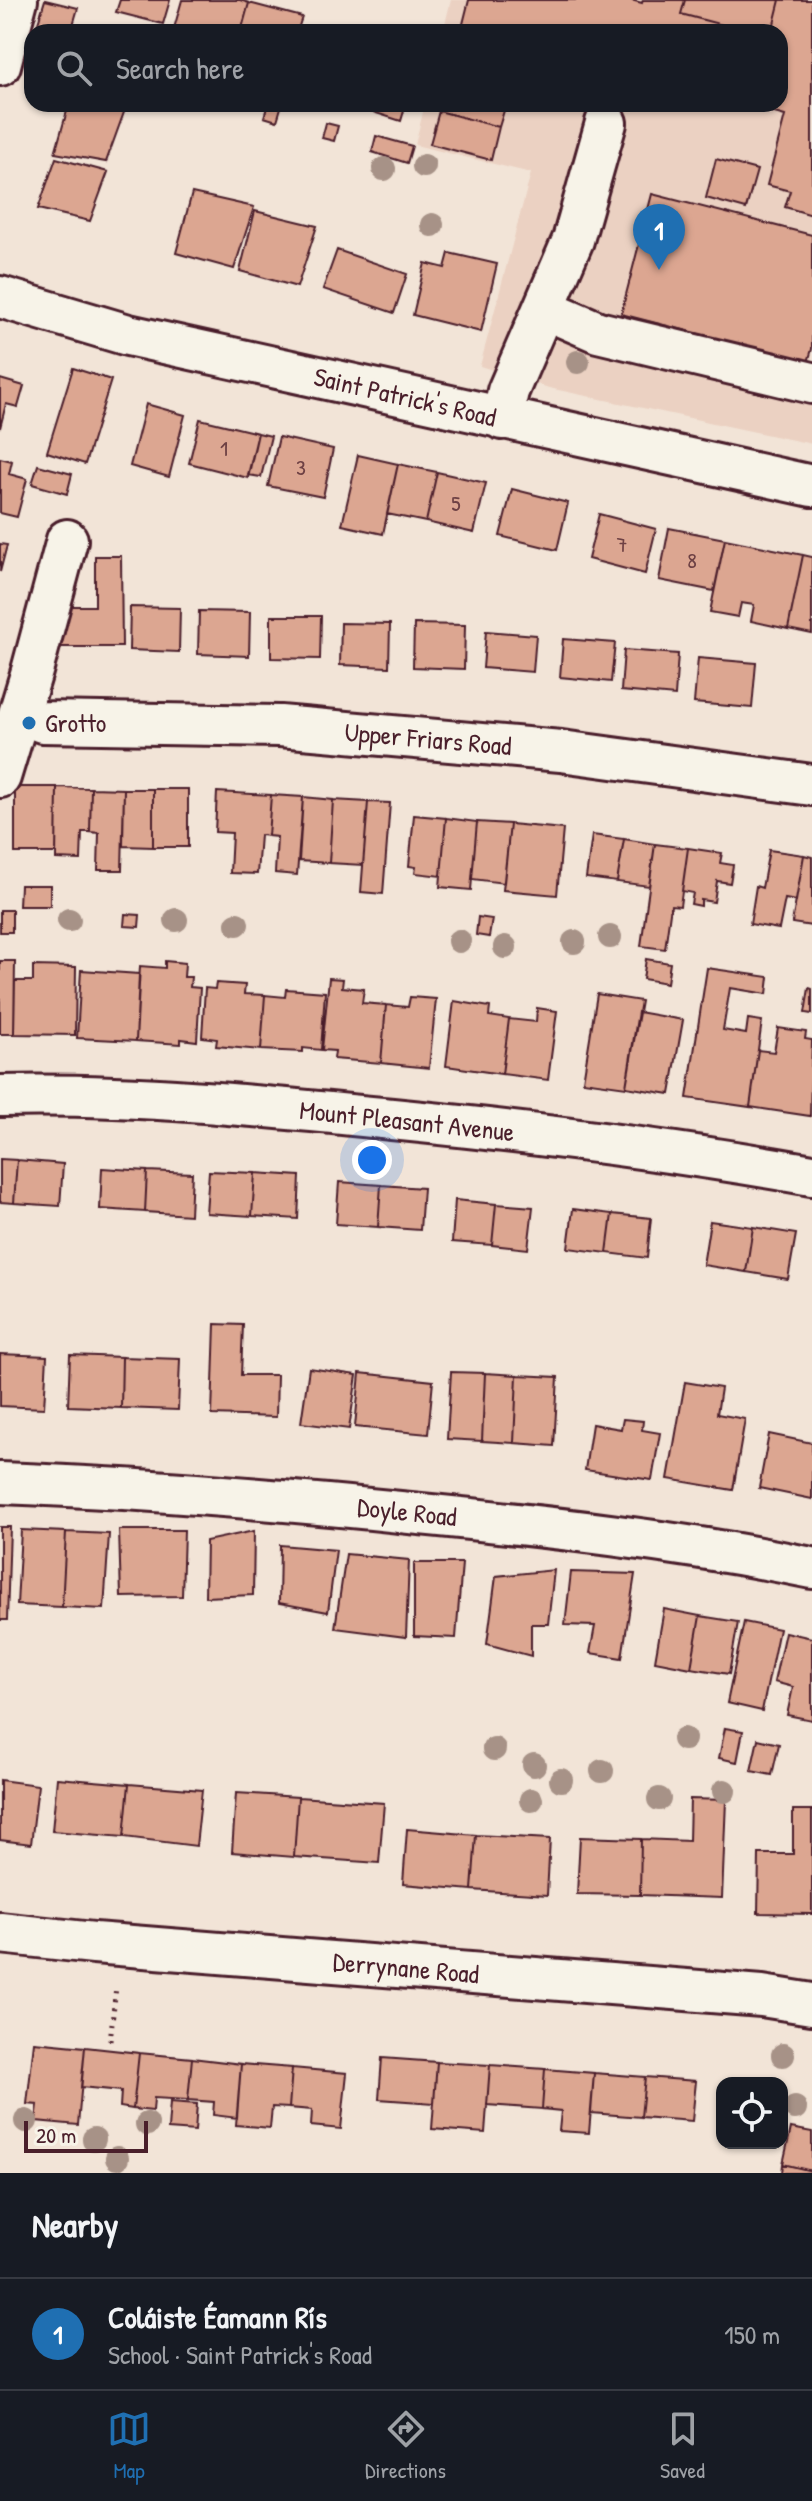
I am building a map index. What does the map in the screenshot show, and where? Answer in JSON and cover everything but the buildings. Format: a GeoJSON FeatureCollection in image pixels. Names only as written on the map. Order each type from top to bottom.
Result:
{"type":"FeatureCollection","features":[{"type":"Feature","properties":{"kind":"street"},"geometry":{"type":"LineString","coordinates":[[0,65],[17,0]]}},
{"type":"Feature","properties":{"kind":"street"},"geometry":{"type":"LineString","coordinates":[[502,419],[508,391],[573,240],[606,123]]}},
{"type":"Feature","properties":{"kind":"street","name":"Saint Patrick's Road"},"geometry":{"type":"LineString","coordinates":[[0,297],[128,335],[812,486]]}},
{"type":"Feature","properties":{"kind":"street"},"geometry":{"type":"LineString","coordinates":[[545,309],[598,332],[812,383]]}},
{"type":"Feature","properties":{"kind":"street"},"geometry":{"type":"LineString","coordinates":[[0,777],[67,540]]}},
{"type":"Feature","properties":{"kind":"street","name":"Upper Friars Road"},"geometry":{"type":"LineString","coordinates":[[42,722],[280,726],[561,751],[812,785]]}},
{"type":"Feature","properties":{"kind":"street","name":"Mount Pleasant Avenue"},"geometry":{"type":"LineString","coordinates":[[0,1096],[81,1096],[336,1113],[571,1138],[812,1175]]}},
{"type":"Feature","properties":{"kind":"street","name":"Doyle Road"},"geometry":{"type":"LineString","coordinates":[[0,1483],[247,1496],[450,1516],[718,1549],[812,1568]]}},
{"type":"Feature","properties":{"kind":"street","name":"Derrynane Road"},"geometry":{"type":"LineString","coordinates":[[0,1933],[108,1945],[762,1996],[812,2004]]}},
{"type":"Feature","properties":{"kind":"path"},"geometry":{"type":"LineString","coordinates":[[110,2041],[116,1984]]}},
{"type":"Feature","properties":{"kind":"shaded area"},"geometry":{"type":"Polygon","coordinates":[[[451,0],[812,0],[812,444],[549,388],[480,366],[531,173],[415,145],[423,112],[788,112],[788,24],[445,24],[451,0]]]}},
{"type":"Feature","properties":{"kind":"place","name":"Coláiste Éamann Rís"},"geometry":{"type":"Point","coordinates":[659,270]}},
{"type":"Feature","properties":{"kind":"place","name":"Grotto"},"geometry":{"type":"Point","coordinates":[29,723]}}]}
